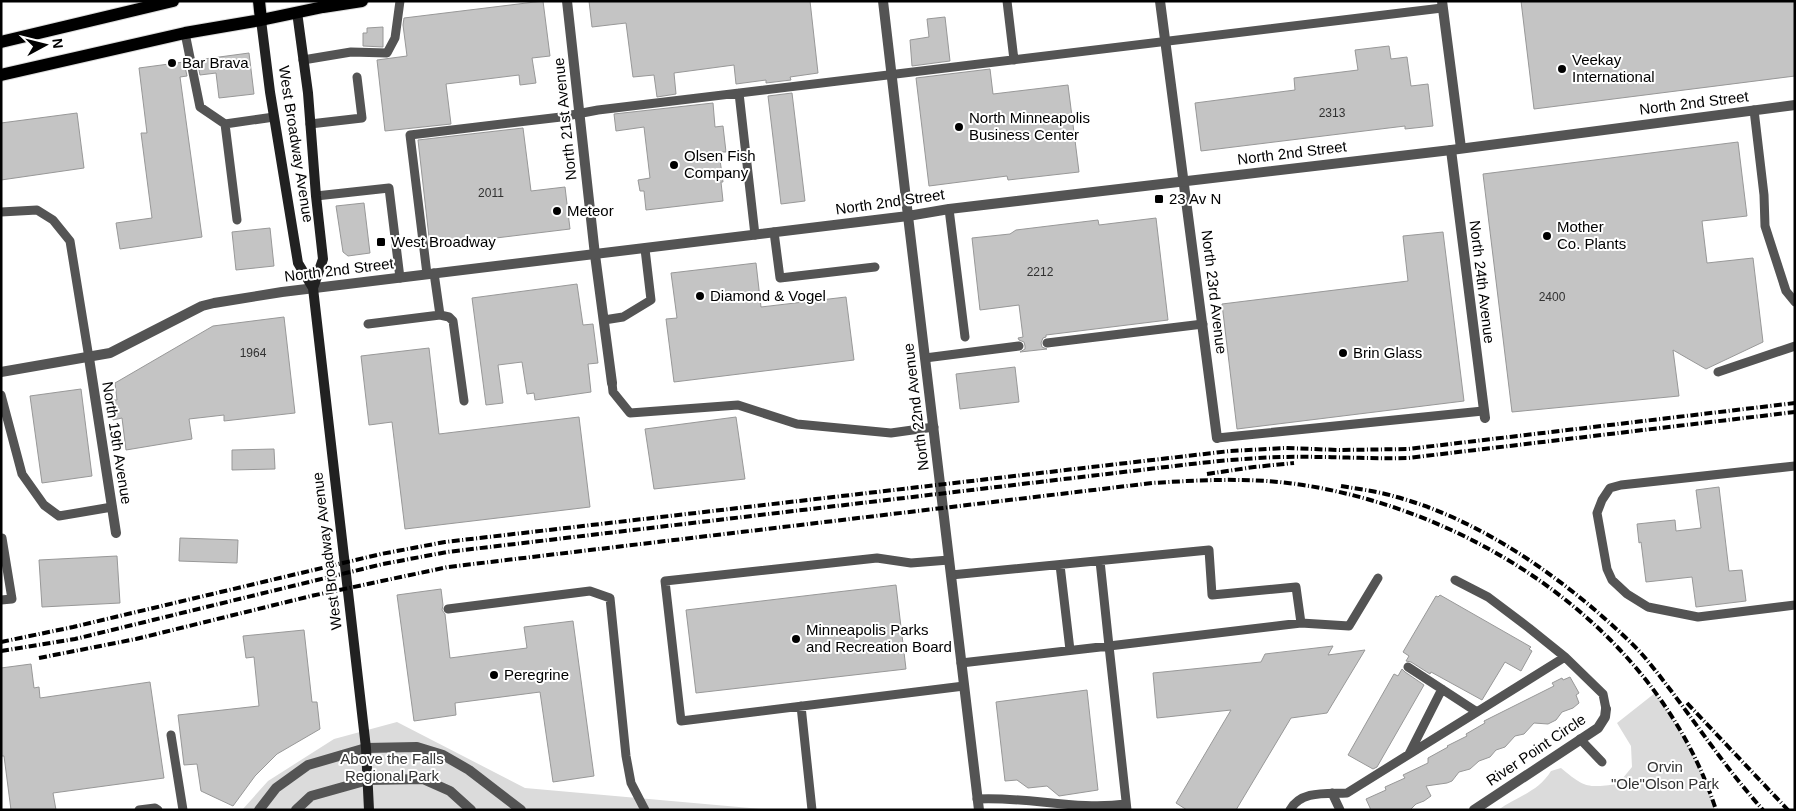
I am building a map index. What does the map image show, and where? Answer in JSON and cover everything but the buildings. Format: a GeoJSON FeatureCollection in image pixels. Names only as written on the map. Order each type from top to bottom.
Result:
{"type":"FeatureCollection","features":[{"type":"Feature","properties":{"kind":"main road"},"geometry":{"type":"LineString","coordinates":[[1,42],[173,1]]}},
{"type":"Feature","properties":{"kind":"main road"},"geometry":{"type":"LineString","coordinates":[[1,75],[185,33],[261,20],[296,6],[362,1]]}},
{"type":"Feature","properties":{"kind":"main road","name":"West Broadway Avenue"},"geometry":{"type":"LineString","coordinates":[[259,3],[274,117],[298,263],[313,288],[366,748],[369,810]]}},
{"type":"Feature","properties":{"kind":"main road","name":"West Broadway Avenue"},"geometry":{"type":"LineString","coordinates":[[296,6],[323,259],[313,288]]}},
{"type":"Feature","properties":{"kind":"street","name":"North 21st Avenue"},"geometry":{"type":"LineString","coordinates":[[567,1],[595,255],[612,383]]}},
{"type":"Feature","properties":{"kind":"street","name":"North 22nd Avenue"},"geometry":{"type":"LineString","coordinates":[[883,1],[978,805]]}},
{"type":"Feature","properties":{"kind":"street","name":"North 23rd Avenue"},"geometry":{"type":"LineString","coordinates":[[1160,1],[1217,438]]}},
{"type":"Feature","properties":{"kind":"street","name":"North 24th Avenue"},"geometry":{"type":"LineString","coordinates":[[1442,4],[1484,415]]}},
{"type":"Feature","properties":{"kind":"street","name":"North 2nd Street"},"geometry":{"type":"LineString","coordinates":[[1,372],[110,353],[202,306],[214,302],[313,288],[908,216],[949,209],[1456,149],[1795,105]]}},
{"type":"Feature","properties":{"kind":"street","name":"North 19th Avenue"},"geometry":{"type":"LineString","coordinates":[[89,358],[116,533]]}},
{"type":"Feature","properties":{"kind":"street","name":"River Point Circle"},"geometry":{"type":"LineString","coordinates":[[1474,810],[1598,728],[1605,716],[1606,709]]}},
{"type":"Feature","properties":{"kind":"street"},"geometry":{"type":"LineString","coordinates":[[259,810],[276,788],[308,765],[366,748],[417,748],[443,755],[469,770],[520,810]]}},
{"type":"Feature","properties":{"kind":"street"},"geometry":{"type":"LineString","coordinates":[[296,810],[311,796],[368,780],[423,780],[450,791],[471,810]]}},
{"type":"Feature","properties":{"kind":"lane"},"geometry":{"type":"LineString","coordinates":[[303,60],[351,52],[387,53],[396,38],[400,1]]}},
{"type":"Feature","properties":{"kind":"lane"},"geometry":{"type":"LineString","coordinates":[[1007,1],[1014,60]]}},
{"type":"Feature","properties":{"kind":"lane"},"geometry":{"type":"LineString","coordinates":[[440,315],[431,274],[410,135],[739,93],[1166,42],[1442,4]]}},
{"type":"Feature","properties":{"kind":"lane"},"geometry":{"type":"LineString","coordinates":[[185,33],[200,107],[225,124],[274,117]]}},
{"type":"Feature","properties":{"kind":"lane"},"geometry":{"type":"LineString","coordinates":[[310,124],[362,118],[357,77]]}},
{"type":"Feature","properties":{"kind":"lane"},"geometry":{"type":"LineString","coordinates":[[739,93],[755,235]]}},
{"type":"Feature","properties":{"kind":"lane"},"geometry":{"type":"LineString","coordinates":[[1754,110],[1764,195],[1764,226],[1786,292],[1795,302]]}},
{"type":"Feature","properties":{"kind":"lane"},"geometry":{"type":"LineString","coordinates":[[225,124],[237,220]]}},
{"type":"Feature","properties":{"kind":"lane"},"geometry":{"type":"LineString","coordinates":[[316,196],[389,188],[400,278]]}},
{"type":"Feature","properties":{"kind":"lane"},"geometry":{"type":"LineString","coordinates":[[949,209],[965,337]]}},
{"type":"Feature","properties":{"kind":"lane"},"geometry":{"type":"LineString","coordinates":[[1,212],[37,210],[53,220],[70,241],[89,358]]}},
{"type":"Feature","properties":{"kind":"lane"},"geometry":{"type":"LineString","coordinates":[[774,232],[780,278],[875,267]]}},
{"type":"Feature","properties":{"kind":"lane"},"geometry":{"type":"LineString","coordinates":[[604,320],[624,317],[651,300],[645,248]]}},
{"type":"Feature","properties":{"kind":"lane"},"geometry":{"type":"LineString","coordinates":[[368,324],[440,315],[450,317],[453,321],[464,401]]}},
{"type":"Feature","properties":{"kind":"lane"},"geometry":{"type":"LineString","coordinates":[[1047,343],[1203,324]]}},
{"type":"Feature","properties":{"kind":"lane"},"geometry":{"type":"LineString","coordinates":[[925,358],[1020,346]]}},
{"type":"Feature","properties":{"kind":"lane"},"geometry":{"type":"LineString","coordinates":[[1718,372],[1795,346]]}},
{"type":"Feature","properties":{"kind":"lane"},"geometry":{"type":"LineString","coordinates":[[612,383],[613,392],[630,412],[738,405],[797,424],[890,433],[934,428]]}},
{"type":"Feature","properties":{"kind":"lane"},"geometry":{"type":"LineString","coordinates":[[1,395],[22,474],[44,505],[59,516],[112,507]]}},
{"type":"Feature","properties":{"kind":"lane"},"geometry":{"type":"LineString","coordinates":[[1217,438],[1484,415]]}},
{"type":"Feature","properties":{"kind":"lane"},"geometry":{"type":"LineString","coordinates":[[1795,466],[1622,485],[1610,488],[1602,500],[1597,513],[1607,569],[1612,580],[1627,594],[1648,608],[1698,617],[1795,605]]}},
{"type":"Feature","properties":{"kind":"lane"},"geometry":{"type":"LineString","coordinates":[[1,600],[12,599],[2,537]]}},
{"type":"Feature","properties":{"kind":"lane"},"geometry":{"type":"LineString","coordinates":[[951,575],[1209,550],[1212,595],[1296,587],[1301,623]]}},
{"type":"Feature","properties":{"kind":"lane"},"geometry":{"type":"LineString","coordinates":[[949,560],[912,563],[876,558],[664,581],[681,721],[964,686]]}},
{"type":"Feature","properties":{"kind":"lane"},"geometry":{"type":"LineString","coordinates":[[978,805],[997,799],[1100,807],[1127,807],[1100,561]]}},
{"type":"Feature","properties":{"kind":"lane"},"geometry":{"type":"LineString","coordinates":[[1060,565],[1070,650]]}},
{"type":"Feature","properties":{"kind":"lane"},"geometry":{"type":"LineString","coordinates":[[962,663],[1301,623],[1349,626],[1378,578]]}},
{"type":"Feature","properties":{"kind":"lane"},"geometry":{"type":"LineString","coordinates":[[1455,580],[1488,598],[1565,657],[1602,694],[1606,709]]}},
{"type":"Feature","properties":{"kind":"lane"},"geometry":{"type":"LineString","coordinates":[[448,609],[590,591],[610,598],[626,756],[631,783],[645,810]]}},
{"type":"Feature","properties":{"kind":"lane"},"geometry":{"type":"LineString","coordinates":[[1290,810],[1302,797],[1317,794],[1347,793],[1565,657]]}},
{"type":"Feature","properties":{"kind":"lane"},"geometry":{"type":"LineString","coordinates":[[1408,667],[1477,712]]}},
{"type":"Feature","properties":{"kind":"lane"},"geometry":{"type":"LineString","coordinates":[[1409,754],[1442,689]]}},
{"type":"Feature","properties":{"kind":"lane"},"geometry":{"type":"LineString","coordinates":[[801,706],[812,810]]}},
{"type":"Feature","properties":{"kind":"lane"},"geometry":{"type":"LineString","coordinates":[[171,734],[183,810]]}},
{"type":"Feature","properties":{"kind":"lane"},"geometry":{"type":"LineString","coordinates":[[1580,740],[1602,762]]}},
{"type":"Feature","properties":{"kind":"lane"},"geometry":{"type":"LineString","coordinates":[[1332,793],[1340,810]]}},
{"type":"Feature","properties":{"kind":"lane"},"geometry":{"type":"LineString","coordinates":[[139,810],[156,808],[158,810]]}},
{"type":"Feature","properties":{"kind":"green space","name":"Orvin \"Ole\"Olson Park"},"geometry":{"type":"Polygon","coordinates":[[[1655,693],[1690,749],[1704,779],[1715,810],[1498,810],[1534,789],[1551,771],[1561,768],[1581,783],[1587,785],[1618,784],[1632,767],[1631,746],[1617,723],[1655,693]]]}},
{"type":"Feature","properties":{"kind":"green space","name":"Above the Falls Regional Park"},"geometry":{"type":"Polygon","coordinates":[[[397,722],[525,788],[772,810],[242,810],[268,781],[334,739],[397,722]]]}},
{"type":"Feature","properties":{"kind":"railway"},"geometry":{"type":"LineString","coordinates":[[1,642],[73,627],[381,554],[445,542],[1230,451],[1285,448],[1339,450],[1408,449],[1795,403]]}},
{"type":"Feature","properties":{"kind":"railway"},"geometry":{"type":"LineString","coordinates":[[1,651],[75,639],[383,564],[447,552],[1208,462],[1282,457],[1408,458],[1795,412]]}},
{"type":"Feature","properties":{"kind":"railway"},"geometry":{"type":"LineString","coordinates":[[1207,474],[1294,463]]}},
{"type":"Feature","properties":{"kind":"railway"},"geometry":{"type":"LineString","coordinates":[[39,658],[136,639],[311,596],[448,567],[1152,483],[1227,480],[1284,482],[1370,500],[1435,523],[1497,553],[1555,592],[1607,637],[1652,688],[1689,746],[1716,810]]}},
{"type":"Feature","properties":{"kind":"railway"},"geometry":{"type":"LineString","coordinates":[[1341,486],[1393,496],[1448,515],[1500,542],[1549,574],[1595,610],[1641,653],[1733,774],[1763,810]]}},
{"type":"Feature","properties":{"kind":"railway"},"geometry":{"type":"LineString","coordinates":[[1687,703],[1788,810]]}},
{"type":"Feature","properties":{"kind":"place","name":"Bar Brava"},"geometry":{"type":"Point","coordinates":[172,63]}},
{"type":"Feature","properties":{"kind":"place","name":"Veekay International"},"geometry":{"type":"Point","coordinates":[1562,69]}},
{"type":"Feature","properties":{"kind":"place","name":"North Minneapolis Business Center"},"geometry":{"type":"Point","coordinates":[959,127]}},
{"type":"Feature","properties":{"kind":"place","name":"Olsen Fish Company"},"geometry":{"type":"Point","coordinates":[674,165]}},
{"type":"Feature","properties":{"kind":"place","name":"23 Av N"},"geometry":{"type":"Point","coordinates":[1159,199]}},
{"type":"Feature","properties":{"kind":"place","name":"Meteor"},"geometry":{"type":"Point","coordinates":[557,211]}},
{"type":"Feature","properties":{"kind":"place","name":"Mother Co. Plants"},"geometry":{"type":"Point","coordinates":[1547,236]}},
{"type":"Feature","properties":{"kind":"place","name":"West Broadway"},"geometry":{"type":"Point","coordinates":[381,242]}},
{"type":"Feature","properties":{"kind":"place","name":"Diamond & Vogel"},"geometry":{"type":"Point","coordinates":[700,296]}},
{"type":"Feature","properties":{"kind":"place","name":"Brin Glass"},"geometry":{"type":"Point","coordinates":[1343,353]}},
{"type":"Feature","properties":{"kind":"place","name":"Minneapolis Parks and Recreation Board"},"geometry":{"type":"Point","coordinates":[796,639]}},
{"type":"Feature","properties":{"kind":"place","name":"Peregrine"},"geometry":{"type":"Point","coordinates":[494,675]}}]}
